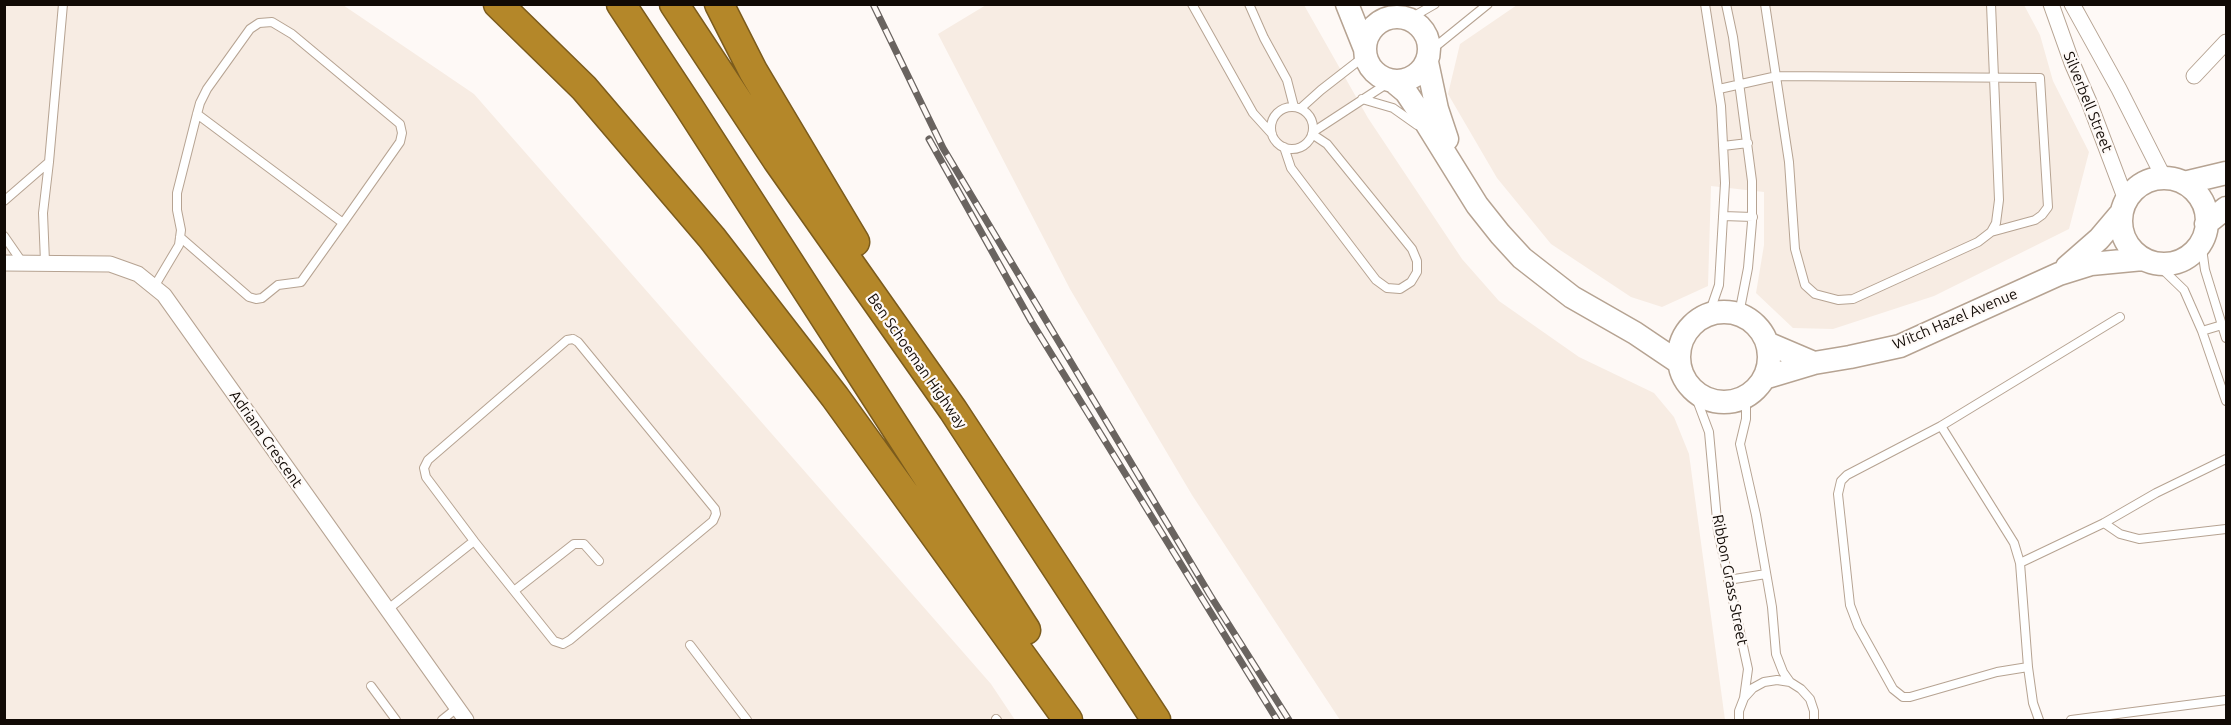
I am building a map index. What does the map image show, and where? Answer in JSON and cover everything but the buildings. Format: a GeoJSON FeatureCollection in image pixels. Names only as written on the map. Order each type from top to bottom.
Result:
{"type":"FeatureCollection","features":[{"type":"Feature","properties":{"kind":"highway"},"geometry":{"type":"LineString","coordinates":[[498,4],[584,88],[712,238],[835,397],[1068,720]]}},
{"type":"Feature","properties":{"kind":"highway"},"geometry":{"type":"LineString","coordinates":[[621,4],[1084,720]]}},
{"type":"Feature","properties":{"kind":"highway","name":"Ben Schoeman Highway"},"geometry":{"type":"LineString","coordinates":[[674,4],[777,160],[953,411],[1155,720]]}},
{"type":"Feature","properties":{"kind":"highway"},"geometry":{"type":"LineString","coordinates":[[692,4],[777,160]]}},
{"type":"Feature","properties":{"kind":"highway"},"geometry":{"type":"LineString","coordinates":[[719,4],[753,71],[953,411]]}},
{"type":"Feature","properties":{"kind":"street"},"geometry":{"type":"LineString","coordinates":[[1347,4],[1368,64],[1374,72],[1393,81],[1412,101],[1458,171],[1477,205],[1522,258],[1572,297],[1635,333],[1678,362]]}},
{"type":"Feature","properties":{"kind":"street","name":"Silverbell Street"},"geometry":{"type":"LineString","coordinates":[[2051,4],[2089,102],[2124,206]]}},
{"type":"Feature","properties":{"kind":"street","name":"Silverbell Street"},"geometry":{"type":"LineString","coordinates":[[2072,4],[2174,181]]}},
{"type":"Feature","properties":{"kind":"street"},"geometry":{"type":"LineString","coordinates":[[1365,52],[1366,39],[1379,22],[1397,13],[1418,24],[1425,32],[1429,41],[1429,57],[1437,110],[1458,171]]}},
{"type":"Feature","properties":{"kind":"street"},"geometry":{"type":"LineString","coordinates":[[2194,76],[2226,42]]}},
{"type":"Feature","properties":{"kind":"street"},"geometry":{"type":"LineString","coordinates":[[1393,81],[1414,77],[1429,57]]}},
{"type":"Feature","properties":{"kind":"street"},"geometry":{"type":"LineString","coordinates":[[2226,173],[2174,181],[2146,182],[2131,193],[2124,206],[2121,226],[2132,250],[2150,261],[2170,263],[2183,259],[2193,252],[2204,232],[2226,208]]}},
{"type":"Feature","properties":{"kind":"street"},"geometry":{"type":"LineString","coordinates":[[2174,181],[2194,190],[2201,200],[2205,211],[2204,232]]}},
{"type":"Feature","properties":{"kind":"street","name":"Witch Hazel Avenue"},"geometry":{"type":"LineString","coordinates":[[2059,274],[2099,239],[2124,206]]}},
{"type":"Feature","properties":{"kind":"street","name":"Witch Hazel Avenue"},"geometry":{"type":"LineString","coordinates":[[1764,378],[1814,363],[1900,346],[2059,274],[2091,264],[2150,261]]}},
{"type":"Feature","properties":{"kind":"street","name":"Adriana Crescent"},"geometry":{"type":"LineString","coordinates":[[4,263],[110,264],[138,274],[164,295],[461,714]]}},
{"type":"Feature","properties":{"kind":"street"},"geometry":{"type":"LineString","coordinates":[[1723,311],[1751,320],[1761,330],[1767,343],[1768,367],[1764,378],[1746,396],[1733,401],[1720,402],[1706,399],[1694,392],[1681,373],[1678,362],[1685,333],[1699,318],[1708,314],[1723,311]]}},
{"type":"Feature","properties":{"kind":"street"},"geometry":{"type":"LineString","coordinates":[[1635,333],[1685,333]]}},
{"type":"Feature","properties":{"kind":"street"},"geometry":{"type":"LineString","coordinates":[[1767,343],[1814,363]]}},
{"type":"Feature","properties":{"kind":"lane"},"geometry":{"type":"LineString","coordinates":[[45,262],[43,213],[63,4]]}},
{"type":"Feature","properties":{"kind":"lane"},"geometry":{"type":"LineString","coordinates":[[1192,4],[1253,113],[1272,134],[1276,142],[1284,147],[1298,148],[1304,145],[1313,133],[1362,99],[1393,81]]}},
{"type":"Feature","properties":{"kind":"lane"},"geometry":{"type":"LineString","coordinates":[[1250,4],[1298,107],[1311,118],[1313,133],[1327,144],[1412,249],[1417,261],[1417,272],[1411,282],[1400,289],[1387,288],[1376,280],[1291,168],[1284,147]]}},
{"type":"Feature","properties":{"kind":"lane"},"geometry":{"type":"LineString","coordinates":[[1397,13],[1435,4]]}},
{"type":"Feature","properties":{"kind":"lane"},"geometry":{"type":"LineString","coordinates":[[1429,57],[1488,4]]}},
{"type":"Feature","properties":{"kind":"lane"},"geometry":{"type":"LineString","coordinates":[[1705,4],[1719,89],[1725,183],[1719,285],[1708,314]]}},
{"type":"Feature","properties":{"kind":"lane"},"geometry":{"type":"LineString","coordinates":[[1726,4],[1740,85],[1752,181],[1748,268],[1738,314]]}},
{"type":"Feature","properties":{"kind":"lane"},"geometry":{"type":"LineString","coordinates":[[1719,89],[1777,76],[2040,78],[2048,207],[2035,220],[1991,232],[1978,242],[1853,299],[1825,298],[1815,294],[1805,285],[1795,249],[1789,162],[1777,76],[1765,4]]}},
{"type":"Feature","properties":{"kind":"lane"},"geometry":{"type":"LineString","coordinates":[[1991,4],[1999,207],[1996,223],[1991,232]]}},
{"type":"Feature","properties":{"kind":"lane"},"geometry":{"type":"LineString","coordinates":[[154,287],[179,245],[180,237],[181,230],[177,210],[177,193],[197,114],[207,89],[250,29],[259,23],[272,22],[292,34],[400,124],[402,133],[400,142],[301,282],[278,285],[262,298],[249,297],[180,237]]}},
{"type":"Feature","properties":{"kind":"lane"},"geometry":{"type":"LineString","coordinates":[[1272,134],[1272,120],[1276,114],[1287,107],[1298,107],[1365,52]]}},
{"type":"Feature","properties":{"kind":"lane"},"geometry":{"type":"LineString","coordinates":[[1362,99],[1401,112],[1442,149]]}},
{"type":"Feature","properties":{"kind":"lane"},"geometry":{"type":"LineString","coordinates":[[197,114],[343,223]]}},
{"type":"Feature","properties":{"kind":"lane"},"geometry":{"type":"LineString","coordinates":[[1724,146],[1748,143]]}},
{"type":"Feature","properties":{"kind":"lane"},"geometry":{"type":"LineString","coordinates":[[4,201],[49,162]]}},
{"type":"Feature","properties":{"kind":"lane"},"geometry":{"type":"LineString","coordinates":[[1723,216],[1752,217]]}},
{"type":"Feature","properties":{"kind":"lane"},"geometry":{"type":"LineString","coordinates":[[2204,232],[2205,270],[2226,338]]}},
{"type":"Feature","properties":{"kind":"lane"},"geometry":{"type":"LineString","coordinates":[[4,236],[22,262]]}},
{"type":"Feature","properties":{"kind":"lane"},"geometry":{"type":"LineString","coordinates":[[2150,261],[2184,290],[2202,331],[2226,401]]}},
{"type":"Feature","properties":{"kind":"lane"},"geometry":{"type":"LineString","coordinates":[[2028,667],[1996,672],[1910,697],[1897,694],[1852,615],[1838,494],[1841,481],[1847,475],[1941,426],[2121,317]]}},
{"type":"Feature","properties":{"kind":"lane"},"geometry":{"type":"LineString","coordinates":[[2202,331],[2222,325]]}},
{"type":"Feature","properties":{"kind":"lane"},"geometry":{"type":"LineString","coordinates":[[573,339],[578,342],[715,509],[716,514],[714,521],[570,640],[562,644],[554,641],[474,541],[426,477],[424,468],[428,460],[567,340],[573,339]]}},
{"type":"Feature","properties":{"kind":"lane","name":"Ribbon Grass Street"},"geometry":{"type":"LineString","coordinates":[[1694,392],[1708,432],[1718,531],[1748,669],[1739,720]]}},
{"type":"Feature","properties":{"kind":"lane"},"geometry":{"type":"LineString","coordinates":[[1746,396],[1746,419],[1740,444],[1772,607],[1776,654],[1790,682]]}},
{"type":"Feature","properties":{"kind":"lane"},"geometry":{"type":"LineString","coordinates":[[1941,426],[2014,543],[2020,563],[2033,703],[2039,720]]}},
{"type":"Feature","properties":{"kind":"lane"},"geometry":{"type":"LineString","coordinates":[[2020,563],[2104,523],[2156,493],[2226,459]]}},
{"type":"Feature","properties":{"kind":"lane"},"geometry":{"type":"LineString","coordinates":[[2104,523],[2120,534],[2139,539],[2226,529]]}},
{"type":"Feature","properties":{"kind":"lane"},"geometry":{"type":"LineString","coordinates":[[387,610],[474,541]]}},
{"type":"Feature","properties":{"kind":"lane"},"geometry":{"type":"LineString","coordinates":[[514,591],[574,544],[584,544],[599,561]]}},
{"type":"Feature","properties":{"kind":"lane"},"geometry":{"type":"LineString","coordinates":[[1728,580],[1766,574]]}},
{"type":"Feature","properties":{"kind":"lane"},"geometry":{"type":"LineString","coordinates":[[690,645],[747,720]]}},
{"type":"Feature","properties":{"kind":"lane"},"geometry":{"type":"LineString","coordinates":[[1744,698],[1753,688],[1764,682],[1777,680],[1790,682],[1801,688],[1810,699],[1814,720]]}},
{"type":"Feature","properties":{"kind":"lane"},"geometry":{"type":"LineString","coordinates":[[371,686],[396,720]]}},
{"type":"Feature","properties":{"kind":"lane"},"geometry":{"type":"LineString","coordinates":[[2071,720],[2226,700]]}},
{"type":"Feature","properties":{"kind":"lane"},"geometry":{"type":"LineString","coordinates":[[442,720],[461,714]]}},
{"type":"Feature","properties":{"kind":"shaded area"},"geometry":{"type":"Polygon","coordinates":[[[4,5],[343,5],[474,94],[991,684],[1015,720],[5,720],[4,5]]]}},
{"type":"Feature","properties":{"kind":"shaded area"},"geometry":{"type":"Polygon","coordinates":[[[986,5],[1304,5],[1368,118],[1462,259],[1499,301],[1579,357],[1654,393],[1674,417],[1689,454],[1725,720],[1340,720],[1192,495],[1070,289],[938,34],[986,5]]]}},
{"type":"Feature","properties":{"kind":"shaded area"},"geometry":{"type":"Polygon","coordinates":[[[1517,5],[2024,5],[2040,35],[2053,81],[2089,152],[2069,229],[1934,296],[1833,329],[1793,328],[1756,293],[1764,245],[1764,192],[1711,186],[1708,286],[1662,307],[1631,297],[1551,244],[1497,178],[1448,94],[1460,44],[1517,5]]]}},
{"type":"Feature","properties":{"kind":"railway"},"geometry":{"type":"LineString","coordinates":[[873,4],[943,148],[1210,595],[1289,720]]}},
{"type":"Feature","properties":{"kind":"railway"},"geometry":{"type":"LineString","coordinates":[[929,139],[1031,321],[1277,720]]}}]}
